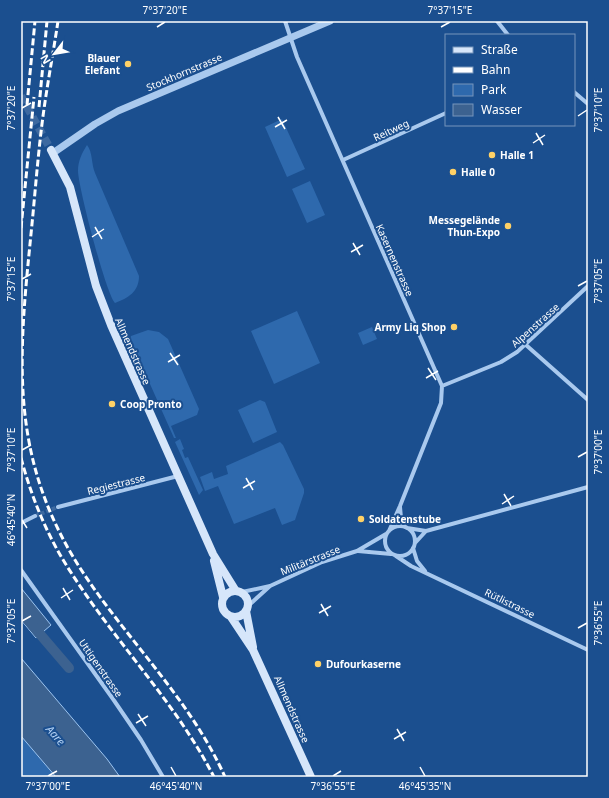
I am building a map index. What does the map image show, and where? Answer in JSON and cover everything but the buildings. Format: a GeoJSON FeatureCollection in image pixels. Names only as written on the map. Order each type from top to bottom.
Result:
{"type":"FeatureCollection","features":[{"type":"Feature","properties":{"kind":"main road","name":"Allmendstrasse"},"geometry":{"type":"LineString","coordinates":[[52,151],[70,187],[98,294],[213,554],[239,591]]}},
{"type":"Feature","properties":{"kind":"main road","name":"Allmendstrasse"},"geometry":{"type":"LineString","coordinates":[[213,554],[223,597]]}},
{"type":"Feature","properties":{"kind":"main road"},"geometry":{"type":"LineString","coordinates":[[239,591],[248,600],[247,609],[238,617],[231,617],[222,609],[223,597],[228,592],[239,591]]}},
{"type":"Feature","properties":{"kind":"main road","name":"Allmendstrasse"},"geometry":{"type":"LineString","coordinates":[[247,609],[253,650]]}},
{"type":"Feature","properties":{"kind":"main road","name":"Allmendstrasse"},"geometry":{"type":"LineString","coordinates":[[231,617],[253,650],[311,777]]}},
{"type":"Feature","properties":{"kind":"street","name":"Kasernenstrasse"},"geometry":{"type":"LineString","coordinates":[[285,21],[297,57],[442,386],[441,403],[400,506],[388,532]]}},
{"type":"Feature","properties":{"kind":"street","name":"Stockhornstrasse"},"geometry":{"type":"LineString","coordinates":[[52,151],[118,111],[330,21]]}},
{"type":"Feature","properties":{"kind":"street"},"geometry":{"type":"LineString","coordinates":[[496,21],[507,34]]}},
{"type":"Feature","properties":{"kind":"street"},"geometry":{"type":"LineString","coordinates":[[575,93],[588,104]]}},
{"type":"Feature","properties":{"kind":"street","name":"Reitweg"},"geometry":{"type":"LineString","coordinates":[[343,160],[445,114]]}},
{"type":"Feature","properties":{"kind":"street","name":"Alpenstrasse"},"geometry":{"type":"LineString","coordinates":[[442,386],[501,362],[526,345],[588,286]]}},
{"type":"Feature","properties":{"kind":"street"},"geometry":{"type":"LineString","coordinates":[[526,345],[588,400]]}},
{"type":"Feature","properties":{"kind":"street","name":"Regiestrasse"},"geometry":{"type":"LineString","coordinates":[[58,507],[178,476]]}},
{"type":"Feature","properties":{"kind":"street"},"geometry":{"type":"LineString","coordinates":[[426,531],[404,555],[394,555],[385,545],[388,532],[397,526],[426,531],[588,487]]}},
{"type":"Feature","properties":{"kind":"street"},"geometry":{"type":"LineString","coordinates":[[400,506],[402,518],[406,528],[413,535],[413,546],[417,561],[425,572]]}},
{"type":"Feature","properties":{"kind":"street"},"geometry":{"type":"LineString","coordinates":[[21,523],[35,516]]}},
{"type":"Feature","properties":{"kind":"street","name":"Militärstrasse"},"geometry":{"type":"LineString","coordinates":[[239,591],[270,586],[322,562],[357,551],[388,532]]}},
{"type":"Feature","properties":{"kind":"street","name":"Militärstrasse"},"geometry":{"type":"LineString","coordinates":[[357,551],[394,555]]}},
{"type":"Feature","properties":{"kind":"street","name":"Rütlistrasse"},"geometry":{"type":"LineString","coordinates":[[394,555],[411,566],[588,650]]}},
{"type":"Feature","properties":{"kind":"street","name":"Uttigenstrasse"},"geometry":{"type":"LineString","coordinates":[[21,570],[113,699],[141,740],[163,777]]}},
{"type":"Feature","properties":{"kind":"street","name":"Militärstrasse"},"geometry":{"type":"LineString","coordinates":[[247,609],[270,586]]}},
{"type":"Feature","properties":{"kind":"green space"},"geometry":{"type":"Polygon","coordinates":[[[282,119],[305,169],[287,177],[265,127],[282,119]]]}},
{"type":"Feature","properties":{"kind":"green space"},"geometry":{"type":"Polygon","coordinates":[[[87,145],[90,151],[95,173],[139,276],[139,282],[132,294],[115,303],[105,281],[99,261],[79,181],[79,164],[87,145]]]}},
{"type":"Feature","properties":{"kind":"green space"},"geometry":{"type":"Polygon","coordinates":[[[310,181],[325,215],[307,223],[292,189],[310,181]]]}},
{"type":"Feature","properties":{"kind":"green space"},"geometry":{"type":"Polygon","coordinates":[[[297,311],[320,363],[274,384],[251,331],[297,311]]]}},
{"type":"Feature","properties":{"kind":"green space"},"geometry":{"type":"Polygon","coordinates":[[[372,327],[377,339],[363,345],[358,333],[372,327]]]}},
{"type":"Feature","properties":{"kind":"green space"},"geometry":{"type":"Polygon","coordinates":[[[148,330],[159,332],[168,339],[199,409],[197,415],[171,426],[176,438],[174,438],[130,339],[131,336],[148,330]]]}},
{"type":"Feature","properties":{"kind":"green space"},"geometry":{"type":"Polygon","coordinates":[[[260,400],[265,402],[277,432],[253,443],[238,410],[260,400]]]}},
{"type":"Feature","properties":{"kind":"green space"},"geometry":{"type":"Polygon","coordinates":[[[180,439],[184,449],[182,450],[185,458],[188,457],[203,490],[199,495],[175,442],[180,439]]]}},
{"type":"Feature","properties":{"kind":"green space"},"geometry":{"type":"Polygon","coordinates":[[[280,442],[283,445],[304,489],[295,520],[282,525],[275,508],[234,524],[218,486],[205,491],[200,477],[212,472],[214,479],[228,474],[226,466],[280,442]]]}},
{"type":"Feature","properties":{"kind":"green space"},"geometry":{"type":"Polygon","coordinates":[[[21,736],[56,777],[22,777],[21,736]]]}},
{"type":"Feature","properties":{"kind":"water"},"geometry":{"type":"Polygon","coordinates":[[[21,588],[51,625],[36,638],[21,620],[21,588]]]}},
{"type":"Feature","properties":{"kind":"water","name":"Aare"},"geometry":{"type":"Polygon","coordinates":[[[21,658],[107,759],[120,777],[56,777],[21,736],[21,658]]]}},
{"type":"Feature","properties":{"kind":"waterway"},"geometry":{"type":"LineString","coordinates":[[21,612],[69,668]]}},
{"type":"Feature","properties":{"kind":"tunnel"},"geometry":{"type":"LineString","coordinates":[[21,96],[51,150]]}},
{"type":"Feature","properties":{"kind":"tunnel"},"geometry":{"type":"LineString","coordinates":[[35,516],[58,507]]}},
{"type":"Feature","properties":{"kind":"railway"},"geometry":{"type":"LineString","coordinates":[[27,105],[35,21]]}},
{"type":"Feature","properties":{"kind":"railway"},"geometry":{"type":"LineString","coordinates":[[39,107],[47,21]]}},
{"type":"Feature","properties":{"kind":"railway"},"geometry":{"type":"LineString","coordinates":[[58,21],[41,132],[24,311],[22,353],[23,394],[28,434],[37,474],[51,514],[72,555],[90,583],[192,718],[210,747],[225,777]]}},
{"type":"Feature","properties":{"kind":"railway"},"geometry":{"type":"LineString","coordinates":[[21,228],[34,97]]}},
{"type":"Feature","properties":{"kind":"railway"},"geometry":{"type":"LineString","coordinates":[[21,458],[30,488],[42,518],[63,560],[89,600],[182,724],[214,777]]}},
{"type":"Feature","properties":{"kind":"place","name":"Blauer Elefant"},"geometry":{"type":"Point","coordinates":[128,64]}},
{"type":"Feature","properties":{"kind":"place","name":"Halle 1"},"geometry":{"type":"Point","coordinates":[492,155]}},
{"type":"Feature","properties":{"kind":"place","name":"Halle 0"},"geometry":{"type":"Point","coordinates":[453,172]}},
{"type":"Feature","properties":{"kind":"place","name":"Messegelände Thun-Expo"},"geometry":{"type":"Point","coordinates":[508,226]}},
{"type":"Feature","properties":{"kind":"place","name":"Army Liq Shop"},"geometry":{"type":"Point","coordinates":[454,327]}},
{"type":"Feature","properties":{"kind":"place","name":"Coop Pronto"},"geometry":{"type":"Point","coordinates":[112,404]}},
{"type":"Feature","properties":{"kind":"place","name":"Soldatenstube"},"geometry":{"type":"Point","coordinates":[361,519]}},
{"type":"Feature","properties":{"kind":"place","name":"Dufourkaserne"},"geometry":{"type":"Point","coordinates":[318,664]}}]}
